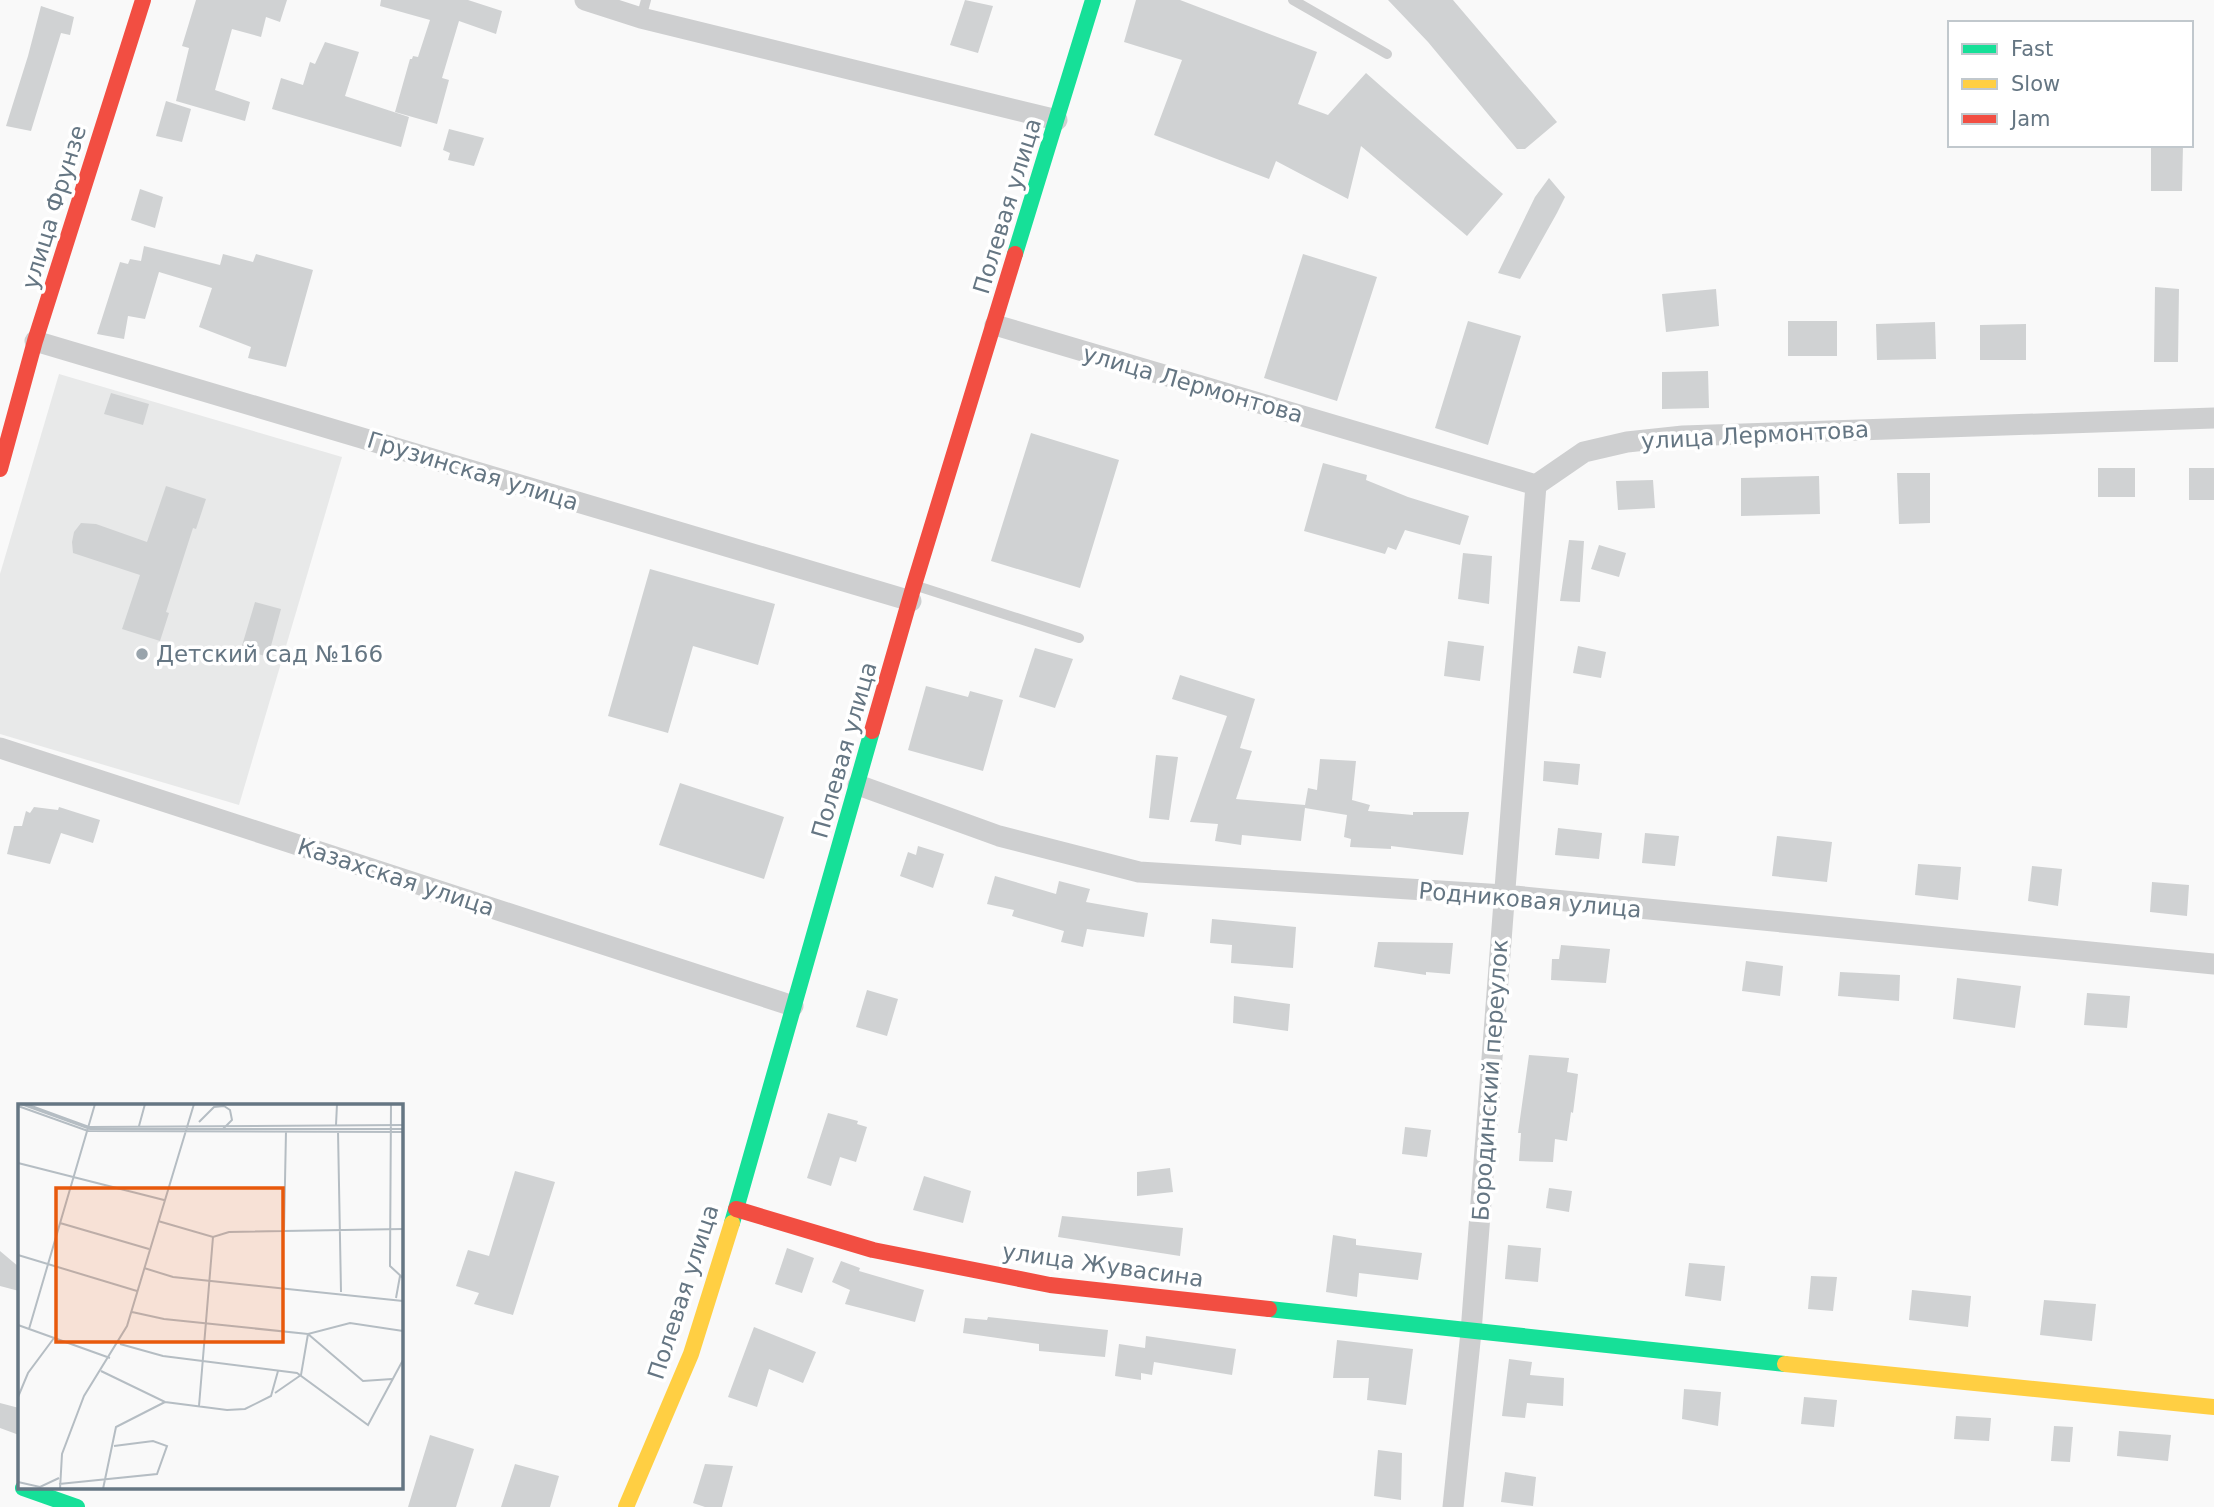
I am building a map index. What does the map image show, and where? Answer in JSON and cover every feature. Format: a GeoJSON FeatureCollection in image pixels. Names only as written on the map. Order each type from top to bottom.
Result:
{"type":"FeatureCollection","features":[{"type":"Feature","properties":{"kind":"street","name":"улица Фрунзе"},"geometry":{"type":"LineString","coordinates":[[0,469],[35,341],[143,0]]}},
{"type":"Feature","properties":{"kind":"street"},"geometry":{"type":"LineString","coordinates":[[585,0],[643,9],[1056,120]]}},
{"type":"Feature","properties":{"kind":"street","name":"Полевая улица"},"geometry":{"type":"LineString","coordinates":[[626,1507],[691,1354],[736,1209],[912,593],[1093,0]]}},
{"type":"Feature","properties":{"kind":"street","name":"улица Лермонтова"},"geometry":{"type":"LineString","coordinates":[[995,325],[1536,485],[1584,452],[1627,442],[1683,436],[2214,418]]}},
{"type":"Feature","properties":{"kind":"street","name":"Грузинская улица"},"geometry":{"type":"LineString","coordinates":[[35,341],[912,593]]}},
{"type":"Feature","properties":{"kind":"street","name":"Бородинский переулок"},"geometry":{"type":"LineString","coordinates":[[1453,1507],[1471,1332],[1536,485]]}},
{"type":"Feature","properties":{"kind":"street","name":"Казахская улица"},"geometry":{"type":"LineString","coordinates":[[0,748],[793,1006]]}},
{"type":"Feature","properties":{"kind":"street","name":"Родниковая улица"},"geometry":{"type":"LineString","coordinates":[[858,785],[999,836],[1139,872],[1504,895],[2214,964]]}},
{"type":"Feature","properties":{"kind":"street","name":"улица Жувасина"},"geometry":{"type":"LineString","coordinates":[[736,1209],[873,1250],[1049,1285],[1471,1332],[2214,1407]]}},
{"type":"Feature","properties":{"kind":"street"},"geometry":{"type":"LineString","coordinates":[[28,1490],[77,1507]]}},
{"type":"Feature","properties":{"kind":"lane"},"geometry":{"type":"LineString","coordinates":[[1293,0],[1387,54]]}},
{"type":"Feature","properties":{"kind":"lane"},"geometry":{"type":"LineString","coordinates":[[912,593],[1079,638]]}},
{"type":"Feature","properties":{"kind":"shaded area","name":"Детский сад №166"},"geometry":{"type":"Polygon","coordinates":[[[59,374],[342,457],[239,805],[0,734],[0,574],[59,374]]]}},
{"type":"Feature","properties":{"kind":"building"},"geometry":{"type":"Polygon","coordinates":[[[196,0],[287,0],[280,22],[266,17],[261,37],[232,29],[215,90],[250,102],[245,121],[176,101],[189,48],[182,46],[196,0]]]}},
{"type":"Feature","properties":{"kind":"building"},"geometry":{"type":"Polygon","coordinates":[[[381,0],[468,0],[502,11],[496,34],[459,21],[442,78],[449,80],[437,124],[395,112],[410,59],[413,56],[418,57],[430,20],[380,6],[381,0]]]}},
{"type":"Feature","properties":{"kind":"building"},"geometry":{"type":"Polygon","coordinates":[[[965,0],[993,6],[978,53],[950,45],[965,0]]]}},
{"type":"Feature","properties":{"kind":"building"},"geometry":{"type":"Polygon","coordinates":[[[1136,0],[1180,0],[1317,52],[1298,104],[1328,115],[1366,73],[1503,194],[1467,236],[1361,146],[1348,199],[1276,161],[1269,179],[1154,135],[1182,60],[1124,42],[1136,0]]]}},
{"type":"Feature","properties":{"kind":"building"},"geometry":{"type":"Polygon","coordinates":[[[1388,0],[1453,0],[1557,122],[1525,149],[1517,149],[1428,42],[1388,0]]]}},
{"type":"Feature","properties":{"kind":"building"},"geometry":{"type":"Polygon","coordinates":[[[41,6],[74,17],[70,35],[61,33],[31,131],[6,126],[41,6]]]}},
{"type":"Feature","properties":{"kind":"building"},"geometry":{"type":"Polygon","coordinates":[[[325,42],[359,52],[345,96],[409,117],[401,147],[272,109],[281,78],[303,85],[310,62],[315,64],[325,42]]]}},
{"type":"Feature","properties":{"kind":"building"},"geometry":{"type":"Polygon","coordinates":[[[166,101],[191,109],[182,142],[156,136],[166,101]]]}},
{"type":"Feature","properties":{"kind":"building"},"geometry":{"type":"Polygon","coordinates":[[[449,129],[484,138],[474,166],[448,160],[450,153],[443,150],[449,129]]]}},
{"type":"Feature","properties":{"kind":"building"},"geometry":{"type":"Polygon","coordinates":[[[2151,147],[2183,147],[2182,191],[2151,191],[2151,147]]]}},
{"type":"Feature","properties":{"kind":"building"},"geometry":{"type":"Polygon","coordinates":[[[1549,178],[1565,197],[1557,213],[1520,279],[1498,273],[1535,197],[1549,178]]]}},
{"type":"Feature","properties":{"kind":"building"},"geometry":{"type":"Polygon","coordinates":[[[140,189],[163,197],[155,228],[131,220],[140,189]]]}},
{"type":"Feature","properties":{"kind":"building"},"geometry":{"type":"Polygon","coordinates":[[[144,246],[220,265],[223,254],[253,262],[256,254],[313,270],[286,367],[248,358],[251,347],[199,327],[212,288],[159,272],[145,319],[128,316],[124,339],[97,334],[120,262],[128,264],[130,259],[141,261],[144,246]]]}},
{"type":"Feature","properties":{"kind":"building"},"geometry":{"type":"Polygon","coordinates":[[[1303,254],[1377,277],[1337,401],[1264,378],[1303,254]]]}},
{"type":"Feature","properties":{"kind":"building"},"geometry":{"type":"Polygon","coordinates":[[[2155,287],[2179,289],[2178,362],[2154,362],[2155,287]]]}},
{"type":"Feature","properties":{"kind":"building"},"geometry":{"type":"Polygon","coordinates":[[[1716,289],[1719,326],[1666,332],[1662,294],[1716,289]]]}},
{"type":"Feature","properties":{"kind":"building"},"geometry":{"type":"Polygon","coordinates":[[[1468,321],[1521,336],[1488,445],[1435,428],[1468,321]]]}},
{"type":"Feature","properties":{"kind":"building"},"geometry":{"type":"Polygon","coordinates":[[[1788,321],[1837,321],[1837,356],[1788,356],[1788,321]]]}},
{"type":"Feature","properties":{"kind":"building"},"geometry":{"type":"Polygon","coordinates":[[[1935,322],[1936,359],[1877,360],[1876,324],[1935,322]]]}},
{"type":"Feature","properties":{"kind":"building"},"geometry":{"type":"Polygon","coordinates":[[[2026,324],[2026,360],[1980,360],[1980,325],[2026,324]]]}},
{"type":"Feature","properties":{"kind":"building"},"geometry":{"type":"Polygon","coordinates":[[[1708,371],[1709,408],[1662,409],[1662,372],[1708,371]]]}},
{"type":"Feature","properties":{"kind":"building"},"geometry":{"type":"Polygon","coordinates":[[[111,393],[149,404],[143,425],[104,414],[111,393]]]}},
{"type":"Feature","properties":{"kind":"building"},"geometry":{"type":"Polygon","coordinates":[[[1031,433],[1119,460],[1080,588],[991,561],[1031,433]]]}},
{"type":"Feature","properties":{"kind":"building"},"geometry":{"type":"Polygon","coordinates":[[[1323,463],[1367,475],[1366,480],[1408,497],[1469,516],[1460,545],[1405,530],[1396,550],[1388,547],[1385,554],[1304,531],[1323,463]]]}},
{"type":"Feature","properties":{"kind":"building"},"geometry":{"type":"Polygon","coordinates":[[[2098,468],[2135,468],[2135,497],[2098,497],[2098,468]]]}},
{"type":"Feature","properties":{"kind":"building"},"geometry":{"type":"Polygon","coordinates":[[[2189,468],[2214,468],[2214,500],[2189,500],[2189,468]]]}},
{"type":"Feature","properties":{"kind":"building"},"geometry":{"type":"Polygon","coordinates":[[[1897,473],[1930,473],[1930,523],[1899,524],[1897,473]]]}},
{"type":"Feature","properties":{"kind":"building"},"geometry":{"type":"Polygon","coordinates":[[[1819,476],[1820,514],[1741,516],[1741,478],[1819,476]]]}},
{"type":"Feature","properties":{"kind":"building"},"geometry":{"type":"Polygon","coordinates":[[[1653,480],[1655,508],[1618,510],[1616,481],[1653,480]]]}},
{"type":"Feature","properties":{"kind":"building"},"geometry":{"type":"Polygon","coordinates":[[[166,486],[206,499],[196,529],[193,528],[166,612],[169,613],[160,641],[122,629],[140,575],[73,553],[72,542],[74,532],[81,523],[96,524],[147,542],[166,486]]]}},
{"type":"Feature","properties":{"kind":"building"},"geometry":{"type":"Polygon","coordinates":[[[1569,540],[1584,541],[1580,602],[1560,601],[1569,540]]]}},
{"type":"Feature","properties":{"kind":"building"},"geometry":{"type":"Polygon","coordinates":[[[1599,545],[1626,553],[1619,577],[1591,569],[1599,545]]]}},
{"type":"Feature","properties":{"kind":"building"},"geometry":{"type":"Polygon","coordinates":[[[1463,553],[1492,556],[1489,604],[1458,599],[1463,553]]]}},
{"type":"Feature","properties":{"kind":"building"},"geometry":{"type":"Polygon","coordinates":[[[650,569],[775,604],[758,665],[693,646],[668,733],[608,716],[650,569]]]}},
{"type":"Feature","properties":{"kind":"building"},"geometry":{"type":"Polygon","coordinates":[[[255,602],[281,609],[268,657],[241,649],[255,602]]]}},
{"type":"Feature","properties":{"kind":"building"},"geometry":{"type":"Polygon","coordinates":[[[1448,641],[1484,646],[1480,681],[1444,676],[1448,641]]]}},
{"type":"Feature","properties":{"kind":"building"},"geometry":{"type":"Polygon","coordinates":[[[1578,646],[1606,652],[1601,678],[1573,673],[1578,646]]]}},
{"type":"Feature","properties":{"kind":"building"},"geometry":{"type":"Polygon","coordinates":[[[1035,648],[1073,659],[1055,708],[1019,697],[1035,648]]]}},
{"type":"Feature","properties":{"kind":"building"},"geometry":{"type":"Polygon","coordinates":[[[1180,675],[1255,699],[1240,748],[1252,751],[1236,799],[1305,805],[1308,788],[1317,790],[1320,759],[1356,761],[1352,800],[1370,805],[1368,811],[1413,815],[1413,812],[1469,812],[1463,855],[1391,846],[1391,849],[1350,847],[1351,839],[1344,837],[1347,815],[1305,808],[1301,841],[1242,835],[1241,845],[1215,841],[1218,824],[1190,822],[1227,716],[1172,699],[1180,675]]]}},
{"type":"Feature","properties":{"kind":"building"},"geometry":{"type":"Polygon","coordinates":[[[926,686],[968,697],[970,691],[1003,700],[983,771],[908,750],[926,686]]]}},
{"type":"Feature","properties":{"kind":"building"},"geometry":{"type":"Polygon","coordinates":[[[1156,755],[1178,757],[1169,820],[1149,818],[1156,755]]]}},
{"type":"Feature","properties":{"kind":"building"},"geometry":{"type":"Polygon","coordinates":[[[1544,761],[1580,764],[1578,785],[1543,781],[1544,761]]]}},
{"type":"Feature","properties":{"kind":"building"},"geometry":{"type":"Polygon","coordinates":[[[680,783],[784,817],[764,879],[659,845],[680,783]]]}},
{"type":"Feature","properties":{"kind":"building"},"geometry":{"type":"Polygon","coordinates":[[[34,807],[58,810],[59,807],[100,820],[93,843],[61,833],[50,864],[7,854],[14,826],[22,826],[26,811],[30,813],[34,807]]]}},
{"type":"Feature","properties":{"kind":"building"},"geometry":{"type":"Polygon","coordinates":[[[1558,828],[1602,833],[1599,859],[1555,855],[1558,828]]]}},
{"type":"Feature","properties":{"kind":"building"},"geometry":{"type":"Polygon","coordinates":[[[1645,833],[1679,836],[1675,866],[1642,863],[1645,833]]]}},
{"type":"Feature","properties":{"kind":"building"},"geometry":{"type":"Polygon","coordinates":[[[1777,836],[1832,842],[1827,882],[1772,876],[1777,836]]]}},
{"type":"Feature","properties":{"kind":"building"},"geometry":{"type":"Polygon","coordinates":[[[918,846],[944,854],[933,888],[900,876],[908,852],[916,855],[918,846]]]}},
{"type":"Feature","properties":{"kind":"building"},"geometry":{"type":"Polygon","coordinates":[[[1918,864],[1961,867],[1958,900],[1915,895],[1918,864]]]}},
{"type":"Feature","properties":{"kind":"building"},"geometry":{"type":"Polygon","coordinates":[[[2032,866],[2062,869],[2058,906],[2028,901],[2032,866]]]}},
{"type":"Feature","properties":{"kind":"building"},"geometry":{"type":"Polygon","coordinates":[[[995,876],[1056,894],[1059,881],[1090,889],[1086,902],[1148,913],[1144,937],[1087,929],[1083,947],[1061,942],[1064,931],[1012,916],[1014,910],[987,904],[995,876]]]}},
{"type":"Feature","properties":{"kind":"building"},"geometry":{"type":"Polygon","coordinates":[[[2152,882],[2189,885],[2187,916],[2150,912],[2152,882]]]}},
{"type":"Feature","properties":{"kind":"building"},"geometry":{"type":"Polygon","coordinates":[[[1212,919],[1296,927],[1293,968],[1231,963],[1232,945],[1210,943],[1212,919]]]}},
{"type":"Feature","properties":{"kind":"building"},"geometry":{"type":"Polygon","coordinates":[[[1378,942],[1453,943],[1450,974],[1426,972],[1426,975],[1374,967],[1378,942]]]}},
{"type":"Feature","properties":{"kind":"building"},"geometry":{"type":"Polygon","coordinates":[[[1561,945],[1610,949],[1606,983],[1551,980],[1552,959],[1559,959],[1561,945]]]}},
{"type":"Feature","properties":{"kind":"building"},"geometry":{"type":"Polygon","coordinates":[[[1746,961],[1783,966],[1780,996],[1742,991],[1746,961]]]}},
{"type":"Feature","properties":{"kind":"building"},"geometry":{"type":"Polygon","coordinates":[[[1840,972],[1900,975],[1899,1001],[1838,996],[1840,972]]]}},
{"type":"Feature","properties":{"kind":"building"},"geometry":{"type":"Polygon","coordinates":[[[1957,978],[2021,986],[2015,1028],[1953,1019],[1957,978]]]}},
{"type":"Feature","properties":{"kind":"building"},"geometry":{"type":"Polygon","coordinates":[[[867,990],[898,999],[887,1036],[856,1027],[867,990]]]}},
{"type":"Feature","properties":{"kind":"building"},"geometry":{"type":"Polygon","coordinates":[[[2087,993],[2130,996],[2127,1028],[2084,1025],[2087,993]]]}},
{"type":"Feature","properties":{"kind":"building"},"geometry":{"type":"Polygon","coordinates":[[[1234,996],[1290,1004],[1288,1031],[1233,1023],[1234,996]]]}},
{"type":"Feature","properties":{"kind":"building"},"geometry":{"type":"Polygon","coordinates":[[[1529,1055],[1569,1058],[1567,1072],[1578,1074],[1567,1141],[1555,1139],[1553,1162],[1519,1161],[1521,1133],[1518,1133],[1529,1055]]]}},
{"type":"Feature","properties":{"kind":"building"},"geometry":{"type":"Polygon","coordinates":[[[828,1113],[858,1121],[857,1124],[867,1127],[856,1162],[840,1157],[831,1186],[807,1178],[828,1113]]]}},
{"type":"Feature","properties":{"kind":"building"},"geometry":{"type":"Polygon","coordinates":[[[1405,1127],[1431,1130],[1427,1157],[1402,1154],[1405,1127]]]}},
{"type":"Feature","properties":{"kind":"building"},"geometry":{"type":"Polygon","coordinates":[[[1170,1168],[1173,1192],[1137,1196],[1137,1172],[1170,1168]]]}},
{"type":"Feature","properties":{"kind":"building"},"geometry":{"type":"Polygon","coordinates":[[[515,1171],[555,1182],[513,1315],[474,1304],[479,1293],[456,1286],[468,1250],[489,1256],[515,1171]]]}},
{"type":"Feature","properties":{"kind":"building"},"geometry":{"type":"Polygon","coordinates":[[[924,1176],[971,1191],[963,1223],[913,1210],[924,1176]]]}},
{"type":"Feature","properties":{"kind":"building"},"geometry":{"type":"Polygon","coordinates":[[[1549,1188],[1572,1191],[1569,1212],[1546,1208],[1549,1188]]]}},
{"type":"Feature","properties":{"kind":"building"},"geometry":{"type":"Polygon","coordinates":[[[1062,1216],[1183,1228],[1180,1256],[1058,1237],[1062,1216]]]}},
{"type":"Feature","properties":{"kind":"building"},"geometry":{"type":"Polygon","coordinates":[[[1333,1235],[1356,1239],[1356,1245],[1422,1253],[1418,1280],[1359,1273],[1357,1297],[1326,1292],[1333,1235]]]}},
{"type":"Feature","properties":{"kind":"building"},"geometry":{"type":"Polygon","coordinates":[[[1508,1245],[1541,1248],[1538,1282],[1505,1279],[1508,1245]]]}},
{"type":"Feature","properties":{"kind":"building"},"geometry":{"type":"Polygon","coordinates":[[[787,1248],[814,1258],[802,1293],[775,1284],[787,1248]]]}},
{"type":"Feature","properties":{"kind":"building"},"geometry":{"type":"Polygon","coordinates":[[[0,1251],[18,1266],[18,1291],[0,1286],[0,1251]]]}},
{"type":"Feature","properties":{"kind":"building"},"geometry":{"type":"Polygon","coordinates":[[[841,1261],[860,1268],[859,1271],[924,1290],[915,1322],[845,1304],[850,1290],[832,1282],[841,1261]]]}},
{"type":"Feature","properties":{"kind":"building"},"geometry":{"type":"Polygon","coordinates":[[[1689,1263],[1725,1266],[1721,1301],[1685,1296],[1689,1263]]]}},
{"type":"Feature","properties":{"kind":"building"},"geometry":{"type":"Polygon","coordinates":[[[1811,1276],[1837,1277],[1833,1311],[1808,1309],[1811,1276]]]}},
{"type":"Feature","properties":{"kind":"building"},"geometry":{"type":"Polygon","coordinates":[[[1912,1290],[1971,1296],[1968,1327],[1909,1320],[1912,1290]]]}},
{"type":"Feature","properties":{"kind":"building"},"geometry":{"type":"Polygon","coordinates":[[[2044,1300],[2096,1304],[2092,1341],[2040,1335],[2044,1300]]]}},
{"type":"Feature","properties":{"kind":"building"},"geometry":{"type":"Polygon","coordinates":[[[988,1317],[1108,1330],[1105,1357],[1039,1351],[1039,1344],[963,1333],[965,1318],[987,1320],[988,1317]]]}},
{"type":"Feature","properties":{"kind":"building"},"geometry":{"type":"Polygon","coordinates":[[[754,1327],[816,1352],[803,1383],[769,1369],[757,1407],[728,1397],[754,1327]]]}},
{"type":"Feature","properties":{"kind":"building"},"geometry":{"type":"Polygon","coordinates":[[[1146,1336],[1236,1349],[1232,1375],[1154,1362],[1152,1375],[1141,1373],[1141,1380],[1115,1376],[1119,1344],[1145,1348],[1146,1336]]]}},
{"type":"Feature","properties":{"kind":"building"},"geometry":{"type":"Polygon","coordinates":[[[1337,1340],[1413,1349],[1406,1405],[1367,1400],[1369,1378],[1333,1378],[1337,1340]]]}},
{"type":"Feature","properties":{"kind":"building"},"geometry":{"type":"Polygon","coordinates":[[[1509,1359],[1532,1362],[1530,1375],[1564,1378],[1563,1406],[1527,1403],[1525,1418],[1502,1416],[1509,1359]]]}},
{"type":"Feature","properties":{"kind":"building"},"geometry":{"type":"Polygon","coordinates":[[[1684,1389],[1721,1392],[1718,1426],[1682,1419],[1684,1389]]]}},
{"type":"Feature","properties":{"kind":"building"},"geometry":{"type":"Polygon","coordinates":[[[1804,1397],[1837,1400],[1834,1427],[1801,1424],[1804,1397]]]}},
{"type":"Feature","properties":{"kind":"building"},"geometry":{"type":"Polygon","coordinates":[[[0,1403],[18,1408],[18,1435],[0,1428],[0,1403]]]}},
{"type":"Feature","properties":{"kind":"building"},"geometry":{"type":"Polygon","coordinates":[[[1956,1416],[1991,1418],[1989,1441],[1954,1439],[1956,1416]]]}},
{"type":"Feature","properties":{"kind":"building"},"geometry":{"type":"Polygon","coordinates":[[[2054,1426],[2073,1427],[2070,1462],[2051,1461],[2054,1426]]]}},
{"type":"Feature","properties":{"kind":"building"},"geometry":{"type":"Polygon","coordinates":[[[2119,1431],[2171,1435],[2168,1461],[2117,1456],[2119,1431]]]}},
{"type":"Feature","properties":{"kind":"building"},"geometry":{"type":"Polygon","coordinates":[[[430,1435],[474,1449],[456,1507],[408,1507],[430,1435]]]}},
{"type":"Feature","properties":{"kind":"building"},"geometry":{"type":"Polygon","coordinates":[[[1378,1450],[1402,1453],[1401,1500],[1374,1496],[1378,1450]]]}},
{"type":"Feature","properties":{"kind":"building"},"geometry":{"type":"Polygon","coordinates":[[[515,1464],[559,1476],[550,1507],[501,1507],[515,1464]]]}},
{"type":"Feature","properties":{"kind":"building"},"geometry":{"type":"Polygon","coordinates":[[[705,1464],[733,1466],[722,1507],[705,1507],[693,1503],[705,1464]]]}},
{"type":"Feature","properties":{"kind":"building"},"geometry":{"type":"Polygon","coordinates":[[[1505,1472],[1536,1477],[1533,1506],[1501,1502],[1505,1472]]]}},
{"type":"Feature","properties":{"kind":"traffic: fast"},"geometry":{"type":"LineString","coordinates":[[1015,254],[1093,0]]}},
{"type":"Feature","properties":{"kind":"traffic: fast"},"geometry":{"type":"LineString","coordinates":[[732,1223],[872,731]]}},
{"type":"Feature","properties":{"kind":"traffic: fast"},"geometry":{"type":"LineString","coordinates":[[1269,1309],[1785,1364]]}},
{"type":"Feature","properties":{"kind":"traffic: fast"},"geometry":{"type":"LineString","coordinates":[[29,1490],[77,1507]]}},
{"type":"Feature","properties":{"kind":"traffic: slow"},"geometry":{"type":"LineString","coordinates":[[626,1507],[691,1354],[732,1223]]}},
{"type":"Feature","properties":{"kind":"traffic: slow"},"geometry":{"type":"LineString","coordinates":[[1785,1364],[2214,1407]]}},
{"type":"Feature","properties":{"kind":"traffic: jam"},"geometry":{"type":"LineString","coordinates":[[0,469],[35,341],[143,0]]}},
{"type":"Feature","properties":{"kind":"traffic: jam"},"geometry":{"type":"LineString","coordinates":[[872,731],[1015,254]]}},
{"type":"Feature","properties":{"kind":"traffic: jam"},"geometry":{"type":"LineString","coordinates":[[736,1209],[873,1250],[1050,1285],[1269,1309]]}},
{"type":"Feature","properties":{"kind":"place","name":"Детский сад №166"},"geometry":{"type":"Point","coordinates":[142,654]}}]}
